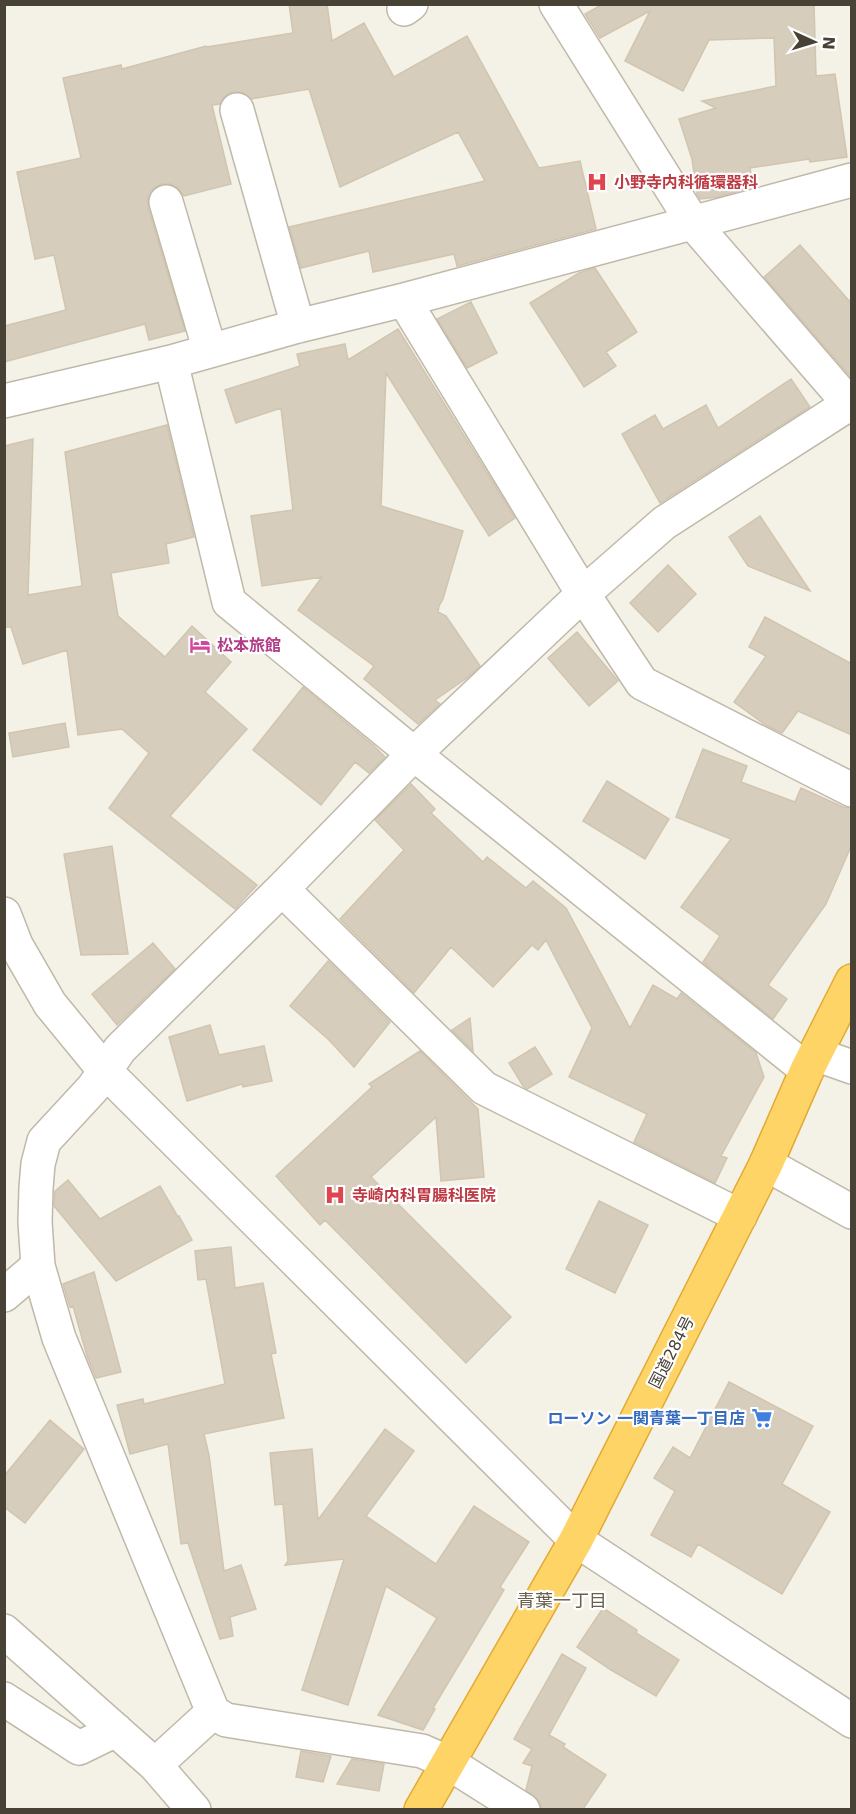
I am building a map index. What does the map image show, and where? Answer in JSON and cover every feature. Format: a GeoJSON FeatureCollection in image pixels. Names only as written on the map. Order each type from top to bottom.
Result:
{"type":"FeatureCollection","features":[{"type":"Feature","properties":{"kind":"highway","name":"国道284号"},"geometry":{"type":"LineString","coordinates":[[421,1809],[576,1540],[766,1164],[811,1062],[852,981]]}},
{"type":"Feature","properties":{"kind":"street"},"geometry":{"type":"LineString","coordinates":[[523,1809],[447,1762],[422,1751],[226,1720],[213,1712],[59,1338],[38,1266],[35,1222],[38,1164],[44,1142],[93,1088],[120,1049],[282,889],[414,754],[583,594],[664,523],[850,405],[693,223],[556,4]]}},
{"type":"Feature","properties":{"kind":"street"},"geometry":{"type":"LineString","coordinates":[[237,110],[298,326]]}},
{"type":"Feature","properties":{"kind":"street"},"geometry":{"type":"LineString","coordinates":[[4,401],[171,362],[298,326],[405,300],[852,180]]}},
{"type":"Feature","properties":{"kind":"street"},"geometry":{"type":"LineString","coordinates":[[166,202],[210,351]]}},
{"type":"Feature","properties":{"kind":"street"},"geometry":{"type":"LineString","coordinates":[[405,300],[583,594],[642,684],[852,790]]}},
{"type":"Feature","properties":{"kind":"street"},"geometry":{"type":"LineString","coordinates":[[171,362],[229,602],[414,754],[811,1062],[852,1067]]}},
{"type":"Feature","properties":{"kind":"street"},"geometry":{"type":"LineString","coordinates":[[282,889],[484,1088],[740,1216]]}},
{"type":"Feature","properties":{"kind":"street"},"geometry":{"type":"LineString","coordinates":[[4,914],[16,945],[50,1004],[105,1071],[576,1540],[852,1721]]}},
{"type":"Feature","properties":{"kind":"street"},"geometry":{"type":"LineString","coordinates":[[766,1164],[852,1212]]}},
{"type":"Feature","properties":{"kind":"street"},"geometry":{"type":"LineString","coordinates":[[4,1295],[38,1266]]}},
{"type":"Feature","properties":{"kind":"street"},"geometry":{"type":"LineString","coordinates":[[4,1631],[155,1765],[194,1809]]}},
{"type":"Feature","properties":{"kind":"street"},"geometry":{"type":"LineString","coordinates":[[4,1699],[79,1748],[116,1730]]}},
{"type":"Feature","properties":{"kind":"street"},"geometry":{"type":"LineString","coordinates":[[155,1765],[213,1712]]}},
{"type":"Feature","properties":{"kind":"building"},"geometry":{"type":"Polygon","coordinates":[[[289,4],[327,4],[332,41],[364,23],[394,77],[467,36],[539,168],[580,161],[596,229],[457,266],[454,254],[373,272],[369,251],[301,268],[289,227],[485,181],[458,132],[340,187],[309,89],[251,99],[242,92],[232,92],[224,97],[220,104],[212,105],[231,184],[184,196],[178,188],[170,184],[161,184],[153,189],[148,198],[148,207],[185,331],[149,340],[145,324],[4,362],[4,326],[66,310],[54,255],[35,259],[17,172],[81,158],[63,78],[121,65],[122,69],[206,46],[293,33],[289,4]]]}},
{"type":"Feature","properties":{"kind":"building"},"geometry":{"type":"Polygon","coordinates":[[[603,4],[814,4],[816,76],[835,74],[847,157],[810,162],[809,159],[750,168],[753,187],[718,197],[700,199],[697,194],[692,159],[679,119],[716,108],[702,101],[776,86],[774,38],[709,40],[683,91],[625,61],[650,11],[600,38],[585,14],[603,4]]]}},
{"type":"Feature","properties":{"kind":"building"},"geometry":{"type":"Polygon","coordinates":[[[800,245],[852,304],[852,378],[764,277],[800,245]]]}},
{"type":"Feature","properties":{"kind":"building"},"geometry":{"type":"Polygon","coordinates":[[[595,268],[637,332],[606,352],[616,366],[584,387],[530,303],[579,273],[595,268]]]}},
{"type":"Feature","properties":{"kind":"building"},"geometry":{"type":"Polygon","coordinates":[[[471,302],[497,353],[467,368],[437,319],[471,302]]]}},
{"type":"Feature","properties":{"kind":"building"},"geometry":{"type":"Polygon","coordinates":[[[398,329],[515,518],[489,536],[386,373],[381,506],[463,531],[438,612],[446,616],[480,666],[435,700],[440,704],[418,724],[364,679],[374,666],[298,610],[322,577],[262,586],[251,516],[293,510],[281,408],[236,423],[225,390],[300,366],[297,354],[345,344],[348,360],[398,329]]]}},
{"type":"Feature","properties":{"kind":"building"},"geometry":{"type":"Polygon","coordinates":[[[791,379],[810,407],[660,503],[622,434],[655,415],[663,429],[706,405],[718,428],[791,379]]]}},
{"type":"Feature","properties":{"kind":"building"},"geometry":{"type":"Polygon","coordinates":[[[167,425],[194,537],[166,544],[169,563],[111,573],[118,616],[165,657],[192,626],[231,662],[205,692],[247,729],[170,816],[257,885],[235,909],[109,808],[149,753],[122,729],[78,735],[67,650],[23,664],[11,627],[4,627],[4,446],[33,439],[28,595],[82,586],[65,452],[167,425]]]}},
{"type":"Feature","properties":{"kind":"building"},"geometry":{"type":"Polygon","coordinates":[[[760,516],[810,591],[748,566],[729,537],[760,516]]]}},
{"type":"Feature","properties":{"kind":"building"},"geometry":{"type":"Polygon","coordinates":[[[668,565],[696,594],[658,632],[630,603],[668,565]]]}},
{"type":"Feature","properties":{"kind":"building"},"geometry":{"type":"Polygon","coordinates":[[[765,617],[852,664],[852,735],[798,711],[782,733],[767,726],[734,702],[766,656],[749,647],[765,617]]]}},
{"type":"Feature","properties":{"kind":"building"},"geometry":{"type":"Polygon","coordinates":[[[577,632],[618,681],[589,706],[548,658],[577,632]]]}},
{"type":"Feature","properties":{"kind":"building"},"geometry":{"type":"Polygon","coordinates":[[[303,687],[385,757],[369,773],[355,762],[321,805],[253,750],[303,687]]]}},
{"type":"Feature","properties":{"kind":"building"},"geometry":{"type":"Polygon","coordinates":[[[65,723],[69,747],[13,757],[9,733],[65,723]]]}},
{"type":"Feature","properties":{"kind":"building"},"geometry":{"type":"Polygon","coordinates":[[[703,749],[747,766],[741,782],[795,802],[801,788],[843,807],[852,808],[852,844],[826,904],[768,985],[787,999],[773,1019],[703,962],[720,936],[681,907],[731,839],[676,817],[703,749]]]}},
{"type":"Feature","properties":{"kind":"building"},"geometry":{"type":"Polygon","coordinates":[[[607,781],[669,819],[645,859],[583,821],[607,781]]]}},
{"type":"Feature","properties":{"kind":"building"},"geometry":{"type":"Polygon","coordinates":[[[411,784],[435,809],[431,813],[483,862],[487,857],[526,888],[533,881],[566,908],[630,1028],[653,985],[677,999],[681,993],[756,1053],[764,1077],[721,1156],[727,1158],[715,1183],[634,1142],[647,1114],[569,1077],[592,1028],[546,940],[538,950],[532,945],[493,987],[451,947],[414,993],[340,919],[404,850],[375,820],[411,784]]]}},
{"type":"Feature","properties":{"kind":"building"},"geometry":{"type":"Polygon","coordinates":[[[112,846],[128,954],[81,955],[64,854],[112,846]]]}},
{"type":"Feature","properties":{"kind":"building"},"geometry":{"type":"Polygon","coordinates":[[[153,943],[175,969],[117,1025],[92,994],[153,943]]]}},
{"type":"Feature","properties":{"kind":"building"},"geometry":{"type":"Polygon","coordinates":[[[328,961],[390,1022],[354,1067],[328,1039],[290,1006],[328,961]]]}},
{"type":"Feature","properties":{"kind":"building"},"geometry":{"type":"Polygon","coordinates":[[[470,1018],[473,1051],[452,1030],[470,1018]]]}},
{"type":"Feature","properties":{"kind":"building"},"geometry":{"type":"Polygon","coordinates":[[[210,1025],[219,1055],[264,1046],[272,1081],[243,1087],[242,1084],[187,1101],[169,1037],[210,1025]]]}},
{"type":"Feature","properties":{"kind":"building"},"geometry":{"type":"Polygon","coordinates":[[[535,1047],[552,1074],[527,1089],[509,1063],[535,1047]]]}},
{"type":"Feature","properties":{"kind":"building"},"geometry":{"type":"Polygon","coordinates":[[[420,1051],[478,1109],[484,1177],[441,1181],[436,1117],[371,1177],[511,1317],[466,1363],[325,1220],[320,1225],[276,1176],[372,1087],[369,1084],[420,1051]]]}},
{"type":"Feature","properties":{"kind":"building"},"geometry":{"type":"Polygon","coordinates":[[[68,1180],[100,1219],[160,1186],[192,1240],[116,1281],[54,1206],[55,1191],[68,1180]]]}},
{"type":"Feature","properties":{"kind":"building"},"geometry":{"type":"Polygon","coordinates":[[[599,1201],[648,1225],[615,1293],[566,1269],[599,1201]]]}},
{"type":"Feature","properties":{"kind":"building"},"geometry":{"type":"Polygon","coordinates":[[[231,1247],[235,1288],[263,1283],[276,1353],[271,1354],[284,1418],[204,1434],[209,1455],[224,1571],[241,1565],[256,1609],[230,1617],[233,1636],[220,1639],[188,1543],[181,1544],[168,1444],[130,1454],[117,1405],[143,1399],[144,1404],[225,1384],[206,1279],[198,1280],[195,1251],[231,1247]]]}},
{"type":"Feature","properties":{"kind":"building"},"geometry":{"type":"Polygon","coordinates":[[[94,1272],[121,1372],[96,1378],[87,1356],[73,1306],[70,1307],[63,1284],[94,1272]]]}},
{"type":"Feature","properties":{"kind":"building"},"geometry":{"type":"Polygon","coordinates":[[[729,1382],[813,1426],[782,1484],[830,1512],[782,1594],[698,1544],[691,1557],[651,1535],[675,1491],[654,1478],[673,1447],[690,1458],[729,1382]]]}},
{"type":"Feature","properties":{"kind":"building"},"geometry":{"type":"Polygon","coordinates":[[[50,1420],[84,1449],[25,1523],[4,1507],[4,1476],[50,1420]]]}},
{"type":"Feature","properties":{"kind":"building"},"geometry":{"type":"Polygon","coordinates":[[[385,1429],[414,1451],[366,1516],[436,1564],[474,1506],[529,1542],[500,1587],[504,1590],[433,1708],[435,1709],[423,1730],[378,1715],[437,1618],[386,1586],[348,1705],[302,1690],[344,1559],[285,1565],[288,1561],[283,1504],[275,1505],[270,1453],[312,1449],[318,1520],[385,1429]]]}},
{"type":"Feature","properties":{"kind":"building"},"geometry":{"type":"Polygon","coordinates":[[[603,1608],[637,1630],[636,1633],[679,1660],[656,1696],[577,1647],[603,1608]]]}},
{"type":"Feature","properties":{"kind":"building"},"geometry":{"type":"Polygon","coordinates":[[[562,1654],[586,1668],[549,1735],[565,1744],[563,1747],[606,1775],[583,1809],[542,1809],[539,1801],[526,1790],[532,1766],[523,1763],[532,1749],[514,1739],[562,1654]]]}},
{"type":"Feature","properties":{"kind":"building"},"geometry":{"type":"Polygon","coordinates":[[[301,1751],[331,1756],[323,1782],[296,1777],[301,1751]]]}},
{"type":"Feature","properties":{"kind":"building"},"geometry":{"type":"Polygon","coordinates":[[[352,1759],[384,1764],[379,1791],[337,1784],[352,1759]]]}},
{"type":"Feature","properties":{"kind":"place","name":"小野寺内科循環器科"},"geometry":{"type":"Point","coordinates":[597,182]}},
{"type":"Feature","properties":{"kind":"place","name":"松本旅館"},"geometry":{"type":"Point","coordinates":[200,645]}},
{"type":"Feature","properties":{"kind":"place","name":"寺崎内科胃腸科医院"},"geometry":{"type":"Point","coordinates":[335,1195]}},
{"type":"Feature","properties":{"kind":"place","name":"ローソン 一関青葉一丁目店"},"geometry":{"type":"Point","coordinates":[762,1418]}},
{"type":"Feature","properties":{"kind":"district","name":"青葉一丁目"},"geometry":{"type":"Point","coordinates":[562,1601]}}]}
